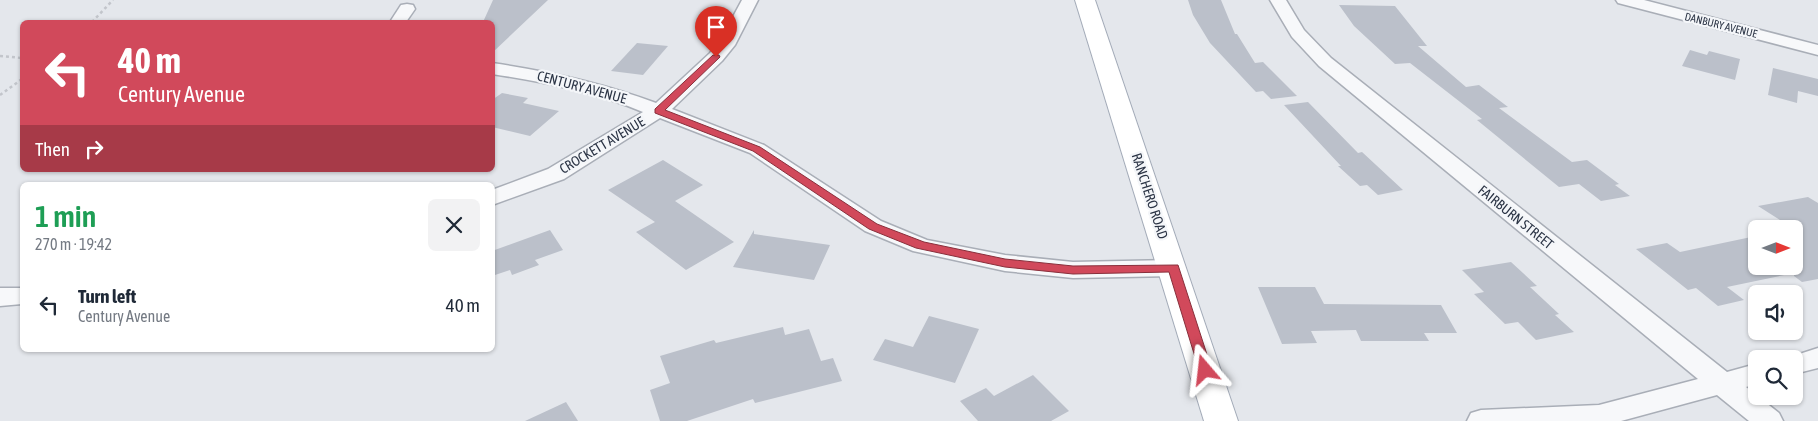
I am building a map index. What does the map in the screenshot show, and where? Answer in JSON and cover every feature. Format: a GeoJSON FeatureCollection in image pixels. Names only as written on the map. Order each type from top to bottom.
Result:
{"type":"FeatureCollection","features":[{"type":"Feature","properties":{"kind":"main road","name":"RANCHERO ROAD"},"geometry":{"type":"LineString","coordinates":[[1085,0],[1174,268],[1221,421]]}},
{"type":"Feature","properties":{"kind":"street","name":"CROCKETT AVENUE"},"geometry":{"type":"LineString","coordinates":[[495,197],[556,174],[658,111],[716,57],[729,41],[750,0]]}},
{"type":"Feature","properties":{"kind":"street","name":"FAIRBURN STREET"},"geometry":{"type":"LineString","coordinates":[[1278,0],[1291,26],[1325,62],[1769,421]]}},
{"type":"Feature","properties":{"kind":"street","name":"DANBURY AVENUE"},"geometry":{"type":"LineString","coordinates":[[1624,0],[1687,8],[1818,50]]}},
{"type":"Feature","properties":{"kind":"street","name":"CENTURY AVENUE"},"geometry":{"type":"LineString","coordinates":[[495,68],[530,74],[613,93],[756,149],[873,226],[921,246],[1005,263],[1073,270],[1174,268]]}},
{"type":"Feature","properties":{"kind":"street"},"geometry":{"type":"LineString","coordinates":[[0,297],[20,296]]}},
{"type":"Feature","properties":{"kind":"street"},"geometry":{"type":"LineString","coordinates":[[1803,362],[1818,358]]}},
{"type":"Feature","properties":{"kind":"street"},"geometry":{"type":"LineString","coordinates":[[1480,421],[1599,416],[1748,376]]}},
{"type":"Feature","properties":{"kind":"path"},"geometry":{"type":"LineString","coordinates":[[94,20],[113,0]]}},
{"type":"Feature","properties":{"kind":"path"},"geometry":{"type":"LineString","coordinates":[[0,56],[20,58]]}},
{"type":"Feature","properties":{"kind":"path"},"geometry":{"type":"LineString","coordinates":[[0,95],[20,80]]}},
{"type":"Feature","properties":{"kind":"building"},"geometry":{"type":"Polygon","coordinates":[[[493,0],[548,0],[495,50],[495,20],[484,20],[493,0]]]}},
{"type":"Feature","properties":{"kind":"building"},"geometry":{"type":"Polygon","coordinates":[[[1188,0],[1221,0],[1235,34],[1237,34],[1255,63],[1263,62],[1297,96],[1271,99],[1263,91],[1256,92],[1210,43],[1193,15],[1188,0]]]}},
{"type":"Feature","properties":{"kind":"building"},"geometry":{"type":"Polygon","coordinates":[[[1339,5],[1395,6],[1427,46],[1418,46],[1466,87],[1479,85],[1508,107],[1499,108],[1572,162],[1587,160],[1619,184],[1615,185],[1630,196],[1601,201],[1579,184],[1559,187],[1477,120],[1482,119],[1410,63],[1395,64],[1354,26],[1339,5]]]}},
{"type":"Feature","properties":{"kind":"building"},"geometry":{"type":"Polygon","coordinates":[[[637,43],[668,46],[643,75],[611,71],[637,43]]]}},
{"type":"Feature","properties":{"kind":"building"},"geometry":{"type":"Polygon","coordinates":[[[1690,50],[1707,55],[1709,51],[1740,59],[1735,80],[1682,66],[1690,50]]]}},
{"type":"Feature","properties":{"kind":"building"},"geometry":{"type":"Polygon","coordinates":[[[1773,68],[1818,79],[1818,96],[1798,91],[1797,103],[1768,95],[1773,68]]]}},
{"type":"Feature","properties":{"kind":"building"},"geometry":{"type":"Polygon","coordinates":[[[502,93],[528,98],[523,103],[559,111],[530,136],[495,128],[495,98],[502,93]]]}},
{"type":"Feature","properties":{"kind":"building"},"geometry":{"type":"Polygon","coordinates":[[[1308,102],[1358,153],[1362,152],[1403,190],[1378,195],[1367,185],[1360,186],[1338,166],[1341,166],[1284,105],[1308,102]]]}},
{"type":"Feature","properties":{"kind":"building"},"geometry":{"type":"Polygon","coordinates":[[[663,160],[703,185],[675,201],[734,242],[686,270],[636,232],[655,222],[608,190],[663,160]]]}},
{"type":"Feature","properties":{"kind":"building"},"geometry":{"type":"Polygon","coordinates":[[[1808,197],[1818,203],[1818,279],[1802,282],[1794,276],[1803,275],[1803,220],[1780,220],[1758,206],[1808,197]]]}},
{"type":"Feature","properties":{"kind":"building"},"geometry":{"type":"Polygon","coordinates":[[[550,230],[563,250],[535,260],[539,265],[512,275],[510,270],[495,275],[495,250],[550,230]]]}},
{"type":"Feature","properties":{"kind":"building"},"geometry":{"type":"Polygon","coordinates":[[[754,230],[754,234],[830,245],[814,280],[733,267],[754,230]]]}},
{"type":"Feature","properties":{"kind":"building"},"geometry":{"type":"Polygon","coordinates":[[[1748,238],[1748,275],[1784,275],[1727,287],[1744,300],[1718,306],[1696,288],[1688,290],[1636,249],[1667,243],[1680,252],[1748,238]]]}},
{"type":"Feature","properties":{"kind":"building"},"geometry":{"type":"Polygon","coordinates":[[[1511,262],[1537,286],[1530,287],[1559,314],[1555,315],[1574,332],[1536,340],[1518,322],[1505,324],[1474,294],[1484,292],[1462,270],[1511,262]]]}},
{"type":"Feature","properties":{"kind":"building"},"geometry":{"type":"Polygon","coordinates":[[[1258,287],[1315,287],[1324,304],[1441,305],[1457,333],[1424,333],[1429,341],[1361,341],[1356,330],[1311,331],[1317,343],[1282,344],[1258,287]]]}},
{"type":"Feature","properties":{"kind":"building"},"geometry":{"type":"Polygon","coordinates":[[[929,316],[979,329],[955,383],[873,360],[885,339],[913,347],[929,316]]]}},
{"type":"Feature","properties":{"kind":"building"},"geometry":{"type":"Polygon","coordinates":[[[783,327],[785,335],[809,329],[821,361],[833,358],[842,381],[755,403],[753,399],[687,421],[660,421],[650,390],[670,383],[660,356],[714,340],[716,343],[783,327]]]}},
{"type":"Feature","properties":{"kind":"building"},"geometry":{"type":"Polygon","coordinates":[[[1033,375],[1069,411],[1051,421],[978,421],[960,401],[986,388],[994,396],[1033,375]]]}},
{"type":"Feature","properties":{"kind":"building"},"geometry":{"type":"Polygon","coordinates":[[[566,402],[578,421],[525,421],[566,402]]]}},
{"type":"Feature","properties":{"kind":"route"},"geometry":{"type":"LineString","coordinates":[[716,57],[658,111],[756,149],[873,226],[921,246],[1005,263],[1073,270],[1174,268],[1205,370]]}}]}
